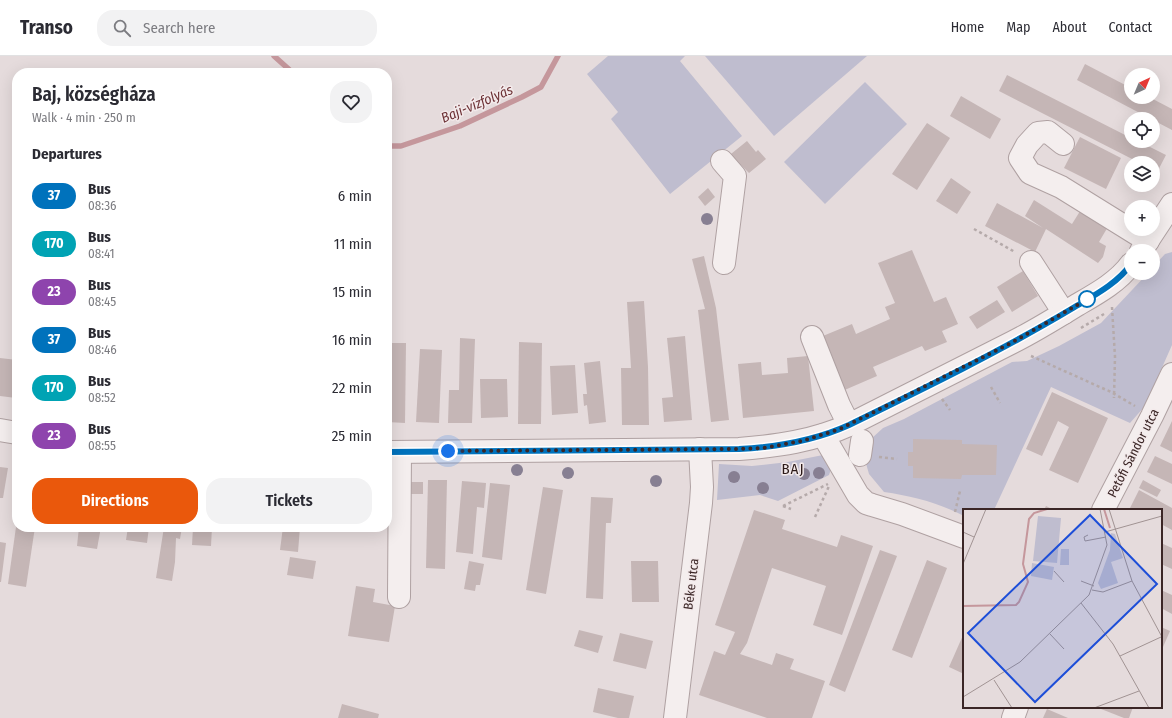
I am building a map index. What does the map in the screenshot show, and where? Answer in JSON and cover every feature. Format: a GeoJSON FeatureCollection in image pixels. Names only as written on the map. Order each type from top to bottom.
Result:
{"type":"FeatureCollection","features":[{"type":"Feature","properties":{"kind":"street"},"geometry":{"type":"LineString","coordinates":[[1063,144],[1048,132],[1038,133],[1020,158],[1030,173],[1061,187],[1141,244]]}},
{"type":"Feature","properties":{"kind":"street"},"geometry":{"type":"LineString","coordinates":[[722,161],[735,176],[724,263]]}},
{"type":"Feature","properties":{"kind":"street"},"geometry":{"type":"LineString","coordinates":[[1146,244],[1171,210]]}},
{"type":"Feature","properties":{"kind":"street"},"geometry":{"type":"LineString","coordinates":[[1031,262],[1064,313]]}},
{"type":"Feature","properties":{"kind":"street"},"geometry":{"type":"LineString","coordinates":[[400,597],[394,452],[739,449],[763,448],[823,435],[857,440],[1013,342],[1064,313],[1110,284],[1124,273]]}},
{"type":"Feature","properties":{"kind":"street"},"geometry":{"type":"LineString","coordinates":[[812,337],[839,405],[857,440]]}},
{"type":"Feature","properties":{"kind":"street","name":"Petőfi Sándor utca"},"geometry":{"type":"LineString","coordinates":[[1104,509],[1172,374]]}},
{"type":"Feature","properties":{"kind":"street"},"geometry":{"type":"LineString","coordinates":[[0,430],[12,432]]}},
{"type":"Feature","properties":{"kind":"street"},"geometry":{"type":"LineString","coordinates":[[823,435],[858,495],[866,503],[924,521],[963,537]]}},
{"type":"Feature","properties":{"kind":"street","name":"Béke utca"},"geometry":{"type":"LineString","coordinates":[[675,718],[701,503],[702,487],[700,449]]}},
{"type":"Feature","properties":{"kind":"street"},"geometry":{"type":"LineString","coordinates":[[1013,718],[1017,708]]}},
{"type":"Feature","properties":{"kind":"path"},"geometry":{"type":"LineString","coordinates":[[974,228],[1031,262]]}},
{"type":"Feature","properties":{"kind":"path"},"geometry":{"type":"LineString","coordinates":[[1112,309],[1115,357],[1114,398]]}},
{"type":"Feature","properties":{"kind":"path"},"geometry":{"type":"LineString","coordinates":[[1026,354],[1127,401]]}},
{"type":"Feature","properties":{"kind":"path"},"geometry":{"type":"LineString","coordinates":[[991,387],[1000,403]]}},
{"type":"Feature","properties":{"kind":"path"},"geometry":{"type":"LineString","coordinates":[[940,396],[950,410]]}},
{"type":"Feature","properties":{"kind":"path"},"geometry":{"type":"LineString","coordinates":[[791,509],[783,506],[831,483],[815,516]]}},
{"type":"Feature","properties":{"kind":"path"},"geometry":{"type":"LineString","coordinates":[[955,517],[960,492]]}},
{"type":"Feature","properties":{"kind":"shaded area"},"geometry":{"type":"Polygon","coordinates":[[[608,56],[685,56],[680,61],[742,136],[670,194],[611,119],[618,112],[587,74],[608,56]]]}},
{"type":"Feature","properties":{"kind":"shaded area"},"geometry":{"type":"Polygon","coordinates":[[[705,56],[867,56],[774,136],[705,56]]]}},
{"type":"Feature","properties":{"kind":"shaded area"},"geometry":{"type":"Polygon","coordinates":[[[865,82],[907,124],[825,204],[784,162],[865,82]]]}},
{"type":"Feature","properties":{"kind":"shaded area"},"geometry":{"type":"Polygon","coordinates":[[[1172,252],[1172,345],[1145,406],[1130,423],[1051,387],[994,509],[963,509],[963,516],[945,507],[925,501],[884,492],[869,474],[865,460],[871,439],[883,428],[904,419],[1012,362],[1027,361],[1059,346],[1101,323],[1141,280],[1160,280],[1160,259],[1165,254],[1172,252]]]}},
{"type":"Feature","properties":{"kind":"shaded area"},"geometry":{"type":"Polygon","coordinates":[[[823,455],[833,463],[829,475],[778,501],[760,495],[717,500],[719,464],[752,466],[788,462],[823,455]]]}},
{"type":"Feature","properties":{"kind":"building"},"geometry":{"type":"Polygon","coordinates":[[[1085,64],[1124,84],[1124,104],[1160,104],[1160,103],[1172,109],[1172,130],[1160,124],[1160,112],[1138,112],[1077,80],[1085,64]]]}},
{"type":"Feature","properties":{"kind":"building"},"geometry":{"type":"Polygon","coordinates":[[[1007,75],[1124,134],[1124,148],[1152,148],[1166,155],[1160,167],[1160,156],[1126,156],[999,91],[1007,75]]]}},
{"type":"Feature","properties":{"kind":"building"},"geometry":{"type":"Polygon","coordinates":[[[961,96],[1001,119],[990,139],[950,116],[961,96]]]}},
{"type":"Feature","properties":{"kind":"building"},"geometry":{"type":"Polygon","coordinates":[[[927,123],[950,138],[917,190],[892,174],[927,123]]]}},
{"type":"Feature","properties":{"kind":"building"},"geometry":{"type":"Polygon","coordinates":[[[1080,137],[1121,158],[1106,189],[1064,168],[1080,137]]]}},
{"type":"Feature","properties":{"kind":"building"},"geometry":{"type":"Polygon","coordinates":[[[747,141],[756,152],[758,150],[766,159],[749,173],[741,165],[736,169],[726,158],[747,141]]]}},
{"type":"Feature","properties":{"kind":"building"},"geometry":{"type":"Polygon","coordinates":[[[951,178],[971,192],[957,214],[936,201],[951,178]]]}},
{"type":"Feature","properties":{"kind":"building"},"geometry":{"type":"Polygon","coordinates":[[[708,188],[715,197],[705,206],[698,197],[708,188]]]}},
{"type":"Feature","properties":{"kind":"building"},"geometry":{"type":"Polygon","coordinates":[[[1034,200],[1072,224],[1082,208],[1109,225],[1099,242],[1106,246],[1103,257],[1098,263],[1046,229],[1035,252],[985,226],[997,203],[1043,228],[1025,216],[1034,200]]]}},
{"type":"Feature","properties":{"kind":"building"},"geometry":{"type":"Polygon","coordinates":[[[912,250],[934,302],[946,297],[958,324],[942,331],[947,342],[925,351],[922,346],[873,367],[877,376],[840,392],[818,338],[852,324],[856,334],[890,319],[885,307],[895,303],[878,263],[912,250]]]}},
{"type":"Feature","properties":{"kind":"building"},"geometry":{"type":"Polygon","coordinates":[[[704,256],[716,308],[729,420],[711,422],[698,310],[705,309],[692,259],[704,256]]]}},
{"type":"Feature","properties":{"kind":"building"},"geometry":{"type":"Polygon","coordinates":[[[1023,271],[1038,296],[1012,312],[997,287],[1023,271]]]}},
{"type":"Feature","properties":{"kind":"building"},"geometry":{"type":"Polygon","coordinates":[[[997,300],[1005,312],[977,329],[969,317],[997,300]]]}},
{"type":"Feature","properties":{"kind":"building"},"geometry":{"type":"Polygon","coordinates":[[[644,301],[648,367],[649,425],[622,425],[621,368],[631,368],[627,302],[644,301]]]}},
{"type":"Feature","properties":{"kind":"building"},"geometry":{"type":"Polygon","coordinates":[[[685,336],[692,420],[664,422],[662,398],[673,397],[667,338],[685,336]]]}},
{"type":"Feature","properties":{"kind":"building"},"geometry":{"type":"Polygon","coordinates":[[[460,338],[475,339],[472,423],[448,423],[449,390],[459,390],[460,338]]]}},
{"type":"Feature","properties":{"kind":"building"},"geometry":{"type":"Polygon","coordinates":[[[519,342],[542,343],[541,424],[518,424],[519,342]]]}},
{"type":"Feature","properties":{"kind":"building"},"geometry":{"type":"Polygon","coordinates":[[[392,343],[406,343],[405,423],[392,422],[392,343]]]}},
{"type":"Feature","properties":{"kind":"building"},"geometry":{"type":"Polygon","coordinates":[[[420,349],[442,350],[439,423],[416,422],[420,349]]]}},
{"type":"Feature","properties":{"kind":"building"},"geometry":{"type":"Polygon","coordinates":[[[808,356],[814,411],[743,418],[738,364],[761,362],[762,375],[788,373],[787,358],[808,356]]]}},
{"type":"Feature","properties":{"kind":"building"},"geometry":{"type":"Polygon","coordinates":[[[0,358],[12,359],[12,398],[0,396],[0,358]]]}},
{"type":"Feature","properties":{"kind":"building"},"geometry":{"type":"Polygon","coordinates":[[[600,361],[606,422],[589,424],[587,405],[584,406],[583,394],[587,394],[584,363],[600,361]]]}},
{"type":"Feature","properties":{"kind":"building"},"geometry":{"type":"Polygon","coordinates":[[[575,365],[578,413],[552,415],[550,366],[575,365]]]}},
{"type":"Feature","properties":{"kind":"building"},"geometry":{"type":"Polygon","coordinates":[[[480,379],[507,379],[508,417],[481,418],[480,379]]]}},
{"type":"Feature","properties":{"kind":"building"},"geometry":{"type":"Polygon","coordinates":[[[1052,392],[1108,418],[1078,483],[1049,470],[1069,427],[1058,421],[1042,456],[1026,449],[1052,392]]]}},
{"type":"Feature","properties":{"kind":"building"},"geometry":{"type":"Polygon","coordinates":[[[1172,421],[1172,452],[1160,446],[1172,421]]]}},
{"type":"Feature","properties":{"kind":"building"},"geometry":{"type":"Polygon","coordinates":[[[913,439],[962,440],[962,444],[997,445],[996,475],[962,475],[961,479],[913,478],[913,466],[908,466],[908,452],[913,452],[913,439]]]}},
{"type":"Feature","properties":{"kind":"building"},"geometry":{"type":"Polygon","coordinates":[[[1155,456],[1172,464],[1172,484],[1147,472],[1155,456]]]}},
{"type":"Feature","properties":{"kind":"building"},"geometry":{"type":"Polygon","coordinates":[[[0,467],[8,468],[3,498],[0,498],[0,467]]]}},
{"type":"Feature","properties":{"kind":"building"},"geometry":{"type":"Polygon","coordinates":[[[428,480],[447,480],[445,569],[426,568],[428,480]]]}},
{"type":"Feature","properties":{"kind":"building"},"geometry":{"type":"Polygon","coordinates":[[[1143,480],[1161,490],[1157,497],[1139,488],[1143,480]]]}},
{"type":"Feature","properties":{"kind":"building"},"geometry":{"type":"Polygon","coordinates":[[[462,481],[486,483],[484,508],[477,507],[473,554],[456,552],[462,481]]]}},
{"type":"Feature","properties":{"kind":"building"},"geometry":{"type":"Polygon","coordinates":[[[407,482],[423,482],[423,494],[407,494],[407,482]]]}},
{"type":"Feature","properties":{"kind":"building"},"geometry":{"type":"Polygon","coordinates":[[[490,483],[510,485],[502,560],[482,557],[490,483]]]}},
{"type":"Feature","properties":{"kind":"building"},"geometry":{"type":"Polygon","coordinates":[[[543,487],[563,490],[546,594],[526,590],[543,487]]]}},
{"type":"Feature","properties":{"kind":"building"},"geometry":{"type":"Polygon","coordinates":[[[1139,490],[1172,508],[1172,530],[1162,525],[1162,509],[1130,509],[1139,490]]]}},
{"type":"Feature","properties":{"kind":"building"},"geometry":{"type":"Polygon","coordinates":[[[591,497],[613,498],[611,523],[606,523],[603,599],[586,598],[591,497]]]}},
{"type":"Feature","properties":{"kind":"building"},"geometry":{"type":"Polygon","coordinates":[[[1046,506],[1052,509],[1044,509],[1046,506]]]}},
{"type":"Feature","properties":{"kind":"building"},"geometry":{"type":"Polygon","coordinates":[[[754,510],[785,520],[782,529],[837,547],[841,535],[873,546],[842,635],[813,625],[826,586],[772,568],[747,643],[740,654],[772,665],[776,653],[794,659],[790,669],[825,681],[812,718],[767,718],[699,695],[714,651],[725,655],[735,632],[715,625],[754,510]]]}},
{"type":"Feature","properties":{"kind":"building"},"geometry":{"type":"Polygon","coordinates":[[[15,532],[34,532],[26,587],[8,584],[15,532]]]}},
{"type":"Feature","properties":{"kind":"building"},"geometry":{"type":"Polygon","coordinates":[[[78,532],[100,532],[97,549],[77,546],[78,532]]]}},
{"type":"Feature","properties":{"kind":"building"},"geometry":{"type":"Polygon","coordinates":[[[127,532],[148,532],[147,543],[126,540],[127,532]]]}},
{"type":"Feature","properties":{"kind":"building"},"geometry":{"type":"Polygon","coordinates":[[[163,532],[181,532],[180,539],[176,538],[175,562],[172,581],[156,578],[163,532]]]}},
{"type":"Feature","properties":{"kind":"building"},"geometry":{"type":"Polygon","coordinates":[[[193,532],[212,532],[211,546],[192,545],[193,532]]]}},
{"type":"Feature","properties":{"kind":"building"},"geometry":{"type":"Polygon","coordinates":[[[282,532],[300,532],[298,552],[280,550],[282,532]]]}},
{"type":"Feature","properties":{"kind":"building"},"geometry":{"type":"Polygon","coordinates":[[[0,542],[6,543],[1,582],[0,582],[0,542]]]}},
{"type":"Feature","properties":{"kind":"building"},"geometry":{"type":"Polygon","coordinates":[[[1162,543],[1172,548],[1172,569],[1162,564],[1162,543]]]}},
{"type":"Feature","properties":{"kind":"building"},"geometry":{"type":"Polygon","coordinates":[[[880,550],[897,556],[845,692],[829,685],[880,550]]]}},
{"type":"Feature","properties":{"kind":"building"},"geometry":{"type":"Polygon","coordinates":[[[290,557],[316,561],[313,579],[287,575],[290,557]]]}},
{"type":"Feature","properties":{"kind":"building"},"geometry":{"type":"Polygon","coordinates":[[[927,560],[947,568],[912,658],[892,650],[927,560]]]}},
{"type":"Feature","properties":{"kind":"building"},"geometry":{"type":"Polygon","coordinates":[[[469,561],[484,564],[480,585],[476,585],[475,591],[464,589],[469,561]]]}},
{"type":"Feature","properties":{"kind":"building"},"geometry":{"type":"Polygon","coordinates":[[[631,561],[658,561],[659,602],[632,602],[631,561]]]}},
{"type":"Feature","properties":{"kind":"building"},"geometry":{"type":"Polygon","coordinates":[[[356,586],[375,589],[373,602],[395,606],[389,642],[348,636],[356,586]]]}},
{"type":"Feature","properties":{"kind":"building"},"geometry":{"type":"Polygon","coordinates":[[[1162,590],[1172,595],[1172,614],[1162,609],[1162,590]]]}},
{"type":"Feature","properties":{"kind":"building"},"geometry":{"type":"Polygon","coordinates":[[[1162,627],[1170,631],[1162,646],[1162,627]]]}},
{"type":"Feature","properties":{"kind":"building"},"geometry":{"type":"Polygon","coordinates":[[[579,630],[603,636],[598,653],[574,646],[579,630]]]}},
{"type":"Feature","properties":{"kind":"building"},"geometry":{"type":"Polygon","coordinates":[[[620,633],[653,641],[646,669],[613,661],[620,633]]]}},
{"type":"Feature","properties":{"kind":"building"},"geometry":{"type":"Polygon","coordinates":[[[963,635],[963,674],[949,667],[963,635]]]}},
{"type":"Feature","properties":{"kind":"building"},"geometry":{"type":"Polygon","coordinates":[[[598,688],[634,696],[629,718],[618,718],[593,712],[598,688]]]}},
{"type":"Feature","properties":{"kind":"building"},"geometry":{"type":"Polygon","coordinates":[[[342,704],[379,714],[378,718],[338,718],[342,704]]]}},
{"type":"Feature","properties":{"kind":"building"},"geometry":{"type":"Polygon","coordinates":[[[1099,708],[1133,708],[1129,718],[1124,718],[1099,708]]]}},
{"type":"Feature","properties":{"kind":"building"},"geometry":{"type":"Polygon","coordinates":[[[1047,709],[1068,718],[1043,718],[1047,709]]]}},
{"type":"Feature","properties":{"kind":"waterway","name":"Baji-vízfolyás"},"geometry":{"type":"LineString","coordinates":[[274,56],[287,68]]}},
{"type":"Feature","properties":{"kind":"waterway","name":"Baji-vízfolyás"},"geometry":{"type":"LineString","coordinates":[[392,146],[401,146],[460,126],[541,87],[558,56]]}},
{"type":"Feature","properties":{"kind":"bus line","name":"37"},"geometry":{"type":"LineString","coordinates":[[392,452],[739,449],[763,448],[802,441],[840,429],[878,412],[1038,329],[1098,292],[1124,273]]}},
{"type":"Feature","properties":{"kind":"district","name":"BAJ"},"geometry":{"type":"Point","coordinates":[793,469]}},
{"type":"Feature","properties":{"kind":"route"},"geometry":{"type":"LineString","coordinates":[[448,451],[739,449],[763,448],[802,441],[840,429],[878,412],[1038,329],[1091,297],[1087,299]]}}]}
